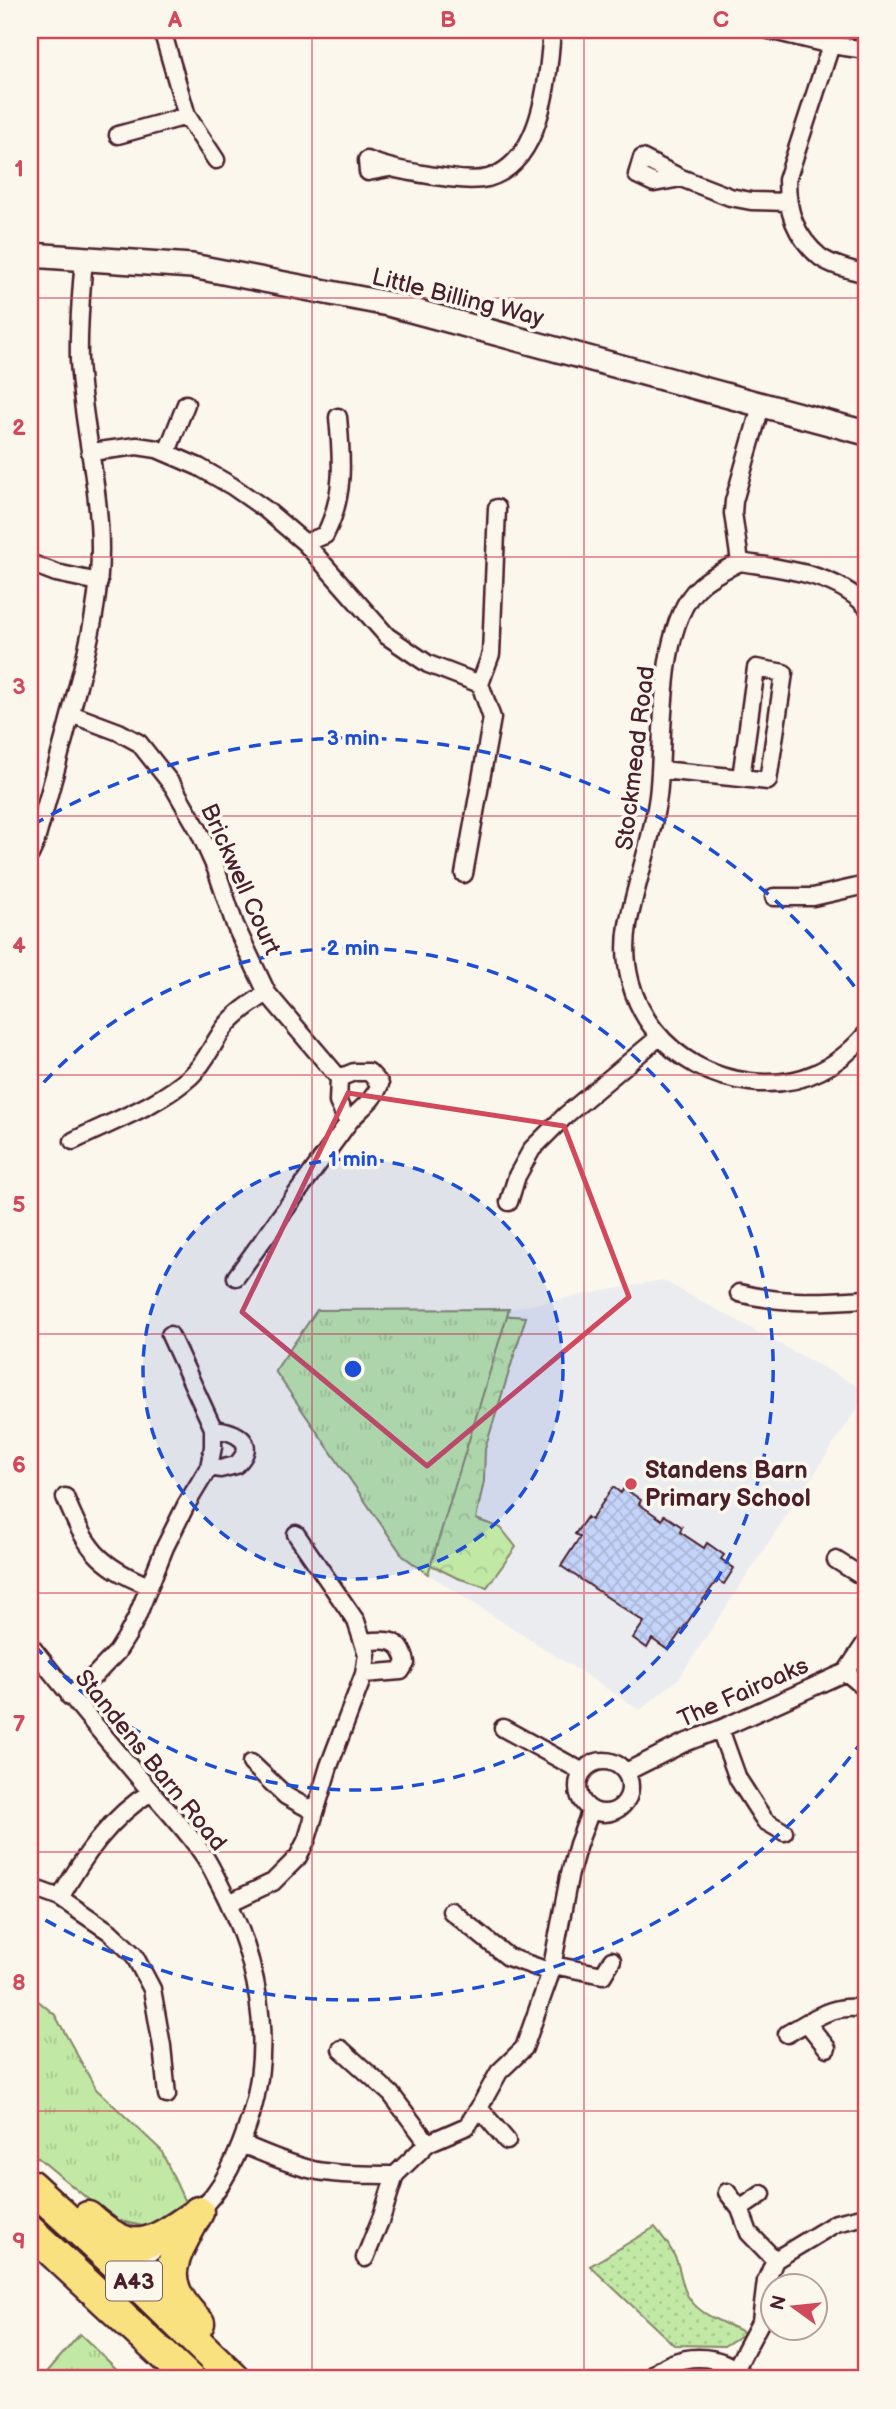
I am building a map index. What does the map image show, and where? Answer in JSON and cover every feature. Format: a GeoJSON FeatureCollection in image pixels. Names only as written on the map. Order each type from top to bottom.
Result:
{"type":"FeatureCollection","features":[{"type":"Feature","properties":{"kind":"highway"},"geometry":{"type":"LineString","coordinates":[[30,2166],[103,2231],[130,2243],[144,2244],[161,2238],[198,2212]]}},
{"type":"Feature","properties":{"kind":"highway","name":"A43"},"geometry":{"type":"LineString","coordinates":[[30,2185],[235,2379]]}},
{"type":"Feature","properties":{"kind":"highway"},"geometry":{"type":"LineString","coordinates":[[30,2208],[30,2230]]}},
{"type":"Feature","properties":{"kind":"highway"},"geometry":{"type":"LineString","coordinates":[[198,2212],[172,2265],[171,2282],[177,2298],[255,2379]]}},
{"type":"Feature","properties":{"kind":"highway","name":"A43"},"geometry":{"type":"LineString","coordinates":[[30,2230],[182,2372]]}},
{"type":"Feature","properties":{"kind":"highway"},"geometry":{"type":"LineString","coordinates":[[30,2258],[53,2272],[118,2329],[182,2372]]}},
{"type":"Feature","properties":{"kind":"highway"},"geometry":{"type":"LineString","coordinates":[[129,2276],[123,2285],[123,2297],[208,2379]]}},
{"type":"Feature","properties":{"kind":"street"},"geometry":{"type":"LineString","coordinates":[[162,30],[187,116],[216,160]]}},
{"type":"Feature","properties":{"kind":"street"},"geometry":{"type":"LineString","coordinates":[[389,169],[472,180],[506,169],[524,149],[538,119],[547,85],[552,30]]}},
{"type":"Feature","properties":{"kind":"street"},"geometry":{"type":"LineString","coordinates":[[769,30],[831,45],[866,50]]}},
{"type":"Feature","properties":{"kind":"street"},"geometry":{"type":"LineString","coordinates":[[831,45],[788,180],[787,202],[796,229],[821,258],[866,274]]}},
{"type":"Feature","properties":{"kind":"street"},"geometry":{"type":"LineString","coordinates":[[118,135],[187,116]]}},
{"type":"Feature","properties":{"kind":"street"},"geometry":{"type":"LineString","coordinates":[[681,178],[730,197],[751,201],[787,202]]}},
{"type":"Feature","properties":{"kind":"street","name":"Little Billing Way"},"geometry":{"type":"LineString","coordinates":[[30,255],[192,266],[388,304],[866,433]]}},
{"type":"Feature","properties":{"kind":"street"},"geometry":{"type":"LineString","coordinates":[[32,846],[71,714],[94,617],[99,582],[100,547],[92,452],[79,362],[79,315],[84,259]]}},
{"type":"Feature","properties":{"kind":"street"},"geometry":{"type":"LineString","coordinates":[[167,452],[186,404]]}},
{"type":"Feature","properties":{"kind":"street"},"geometry":{"type":"LineString","coordinates":[[761,406],[734,501],[733,513],[740,562],[829,581],[846,589],[866,606]]}},
{"type":"Feature","properties":{"kind":"street"},"geometry":{"type":"LineString","coordinates":[[305,543],[325,536],[336,514],[341,446],[338,417]]}},
{"type":"Feature","properties":{"kind":"street"},"geometry":{"type":"LineString","coordinates":[[92,452],[138,446],[167,452],[199,467],[265,509],[305,543],[387,636],[428,664],[480,684]]}},
{"type":"Feature","properties":{"kind":"street"},"geometry":{"type":"LineString","coordinates":[[464,874],[492,718],[480,684],[491,654],[497,508]]}},
{"type":"Feature","properties":{"kind":"street","name":"Stockmead Road"},"geometry":{"type":"LineString","coordinates":[[740,562],[699,586],[684,605],[676,626],[667,677],[661,769],[652,837],[628,925],[626,949],[634,994],[658,1038],[682,1058],[720,1077],[772,1085],[817,1074],[851,1051],[866,1034]]}},
{"type":"Feature","properties":{"kind":"street"},"geometry":{"type":"LineString","coordinates":[[30,563],[56,573],[99,582]]}},
{"type":"Feature","properties":{"kind":"street"},"geometry":{"type":"LineString","coordinates":[[661,769],[741,778],[768,781],[784,673],[757,668],[741,778]]}},
{"type":"Feature","properties":{"kind":"street","name":"Brickwell Court"},"geometry":{"type":"LineString","coordinates":[[71,714],[120,732],[139,743],[173,786],[198,829],[216,869],[235,926],[267,993],[339,1078]]}},
{"type":"Feature","properties":{"kind":"street"},"geometry":{"type":"LineString","coordinates":[[774,897],[813,897],[866,885]]}},
{"type":"Feature","properties":{"kind":"street","name":"Brickwell Court"},"geometry":{"type":"LineString","coordinates":[[73,1141],[140,1108],[180,1084],[202,1065],[236,1015],[267,993]]}},
{"type":"Feature","properties":{"kind":"street"},"geometry":{"type":"LineString","coordinates":[[509,1202],[517,1176],[532,1149],[566,1115],[658,1038]]}},
{"type":"Feature","properties":{"kind":"street"},"geometry":{"type":"LineString","coordinates":[[236,1277],[348,1123],[377,1093],[380,1084],[369,1072],[354,1072],[339,1078],[338,1102],[348,1123]]}},
{"type":"Feature","properties":{"kind":"street"},"geometry":{"type":"LineString","coordinates":[[739,1293],[767,1300],[787,1301],[866,1299]]}},
{"type":"Feature","properties":{"kind":"street"},"geometry":{"type":"LineString","coordinates":[[70,1696],[117,1652],[136,1619],[186,1505],[209,1467],[213,1429],[170,1335]]}},
{"type":"Feature","properties":{"kind":"street"},"geometry":{"type":"LineString","coordinates":[[209,1467],[220,1469],[236,1465],[244,1455],[245,1448],[239,1436],[234,1433],[213,1429]]}},
{"type":"Feature","properties":{"kind":"street"},"geometry":{"type":"LineString","coordinates":[[65,1496],[78,1529],[101,1560],[124,1576],[149,1586]]}},
{"type":"Feature","properties":{"kind":"street"},"geometry":{"type":"LineString","coordinates":[[229,1903],[273,1882],[298,1857],[307,1839],[333,1754],[364,1674],[367,1654],[356,1621],[296,1534]]}},
{"type":"Feature","properties":{"kind":"street"},"geometry":{"type":"LineString","coordinates":[[836,1560],[866,1579]]}},
{"type":"Feature","properties":{"kind":"street"},"geometry":{"type":"LineString","coordinates":[[364,1674],[401,1671],[406,1663],[404,1651],[395,1643],[382,1640],[365,1642]]}},
{"type":"Feature","properties":{"kind":"street","name":"The Fairoaks"},"geometry":{"type":"LineString","coordinates":[[626,1772],[659,1754],[846,1672],[866,1642]]}},
{"type":"Feature","properties":{"kind":"street","name":"Standens Barn Road"},"geometry":{"type":"LineString","coordinates":[[30,1645],[203,1854],[229,1903],[246,1947],[258,1994],[263,2046],[258,2093],[242,2144],[222,2182],[198,2212],[163,2240],[129,2276]]}},
{"type":"Feature","properties":{"kind":"street"},"geometry":{"type":"LineString","coordinates":[[846,1672],[866,1689]]}},
{"type":"Feature","properties":{"kind":"street"},"geometry":{"type":"LineString","coordinates":[[503,1728],[583,1772]]}},
{"type":"Feature","properties":{"kind":"street"},"geometry":{"type":"LineString","coordinates":[[720,1729],[738,1780],[765,1821],[783,1832]]}},
{"type":"Feature","properties":{"kind":"street"},"geometry":{"type":"LineString","coordinates":[[605,1760],[617,1764],[626,1772],[630,1782],[626,1802],[609,1813],[591,1810],[583,1803],[578,1793],[578,1782],[583,1772],[592,1763],[605,1760]]}},
{"type":"Feature","properties":{"kind":"street"},"geometry":{"type":"LineString","coordinates":[[251,1763],[286,1796],[315,1812]]}},
{"type":"Feature","properties":{"kind":"street"},"geometry":{"type":"LineString","coordinates":[[60,1898],[79,1863],[101,1835],[151,1792]]}},
{"type":"Feature","properties":{"kind":"street"},"geometry":{"type":"LineString","coordinates":[[365,2258],[395,2175],[428,2143],[467,2126],[499,2072],[524,2048],[552,1968],[569,1877],[591,1810]]}},
{"type":"Feature","properties":{"kind":"street"},"geometry":{"type":"LineString","coordinates":[[30,1887],[60,1898],[110,1932],[134,1955],[152,1989],[167,2095]]}},
{"type":"Feature","properties":{"kind":"street"},"geometry":{"type":"LineString","coordinates":[[451,1911],[508,1957],[552,1968],[603,1975],[612,1960]]}},
{"type":"Feature","properties":{"kind":"street"},"geometry":{"type":"LineString","coordinates":[[787,2034],[827,2011],[854,2007],[866,2010]]}},
{"type":"Feature","properties":{"kind":"street"},"geometry":{"type":"LineString","coordinates":[[807,2022],[827,2048]]}},
{"type":"Feature","properties":{"kind":"street"},"geometry":{"type":"LineString","coordinates":[[341,2049],[391,2094],[428,2143]]}},
{"type":"Feature","properties":{"kind":"street"},"geometry":{"type":"LineString","coordinates":[[480,2108],[507,2141]]}},
{"type":"Feature","properties":{"kind":"street"},"geometry":{"type":"LineString","coordinates":[[242,2144],[314,2170],[395,2175]]}},
{"type":"Feature","properties":{"kind":"street"},"geometry":{"type":"LineString","coordinates":[[727,2192],[740,2209],[749,2233],[775,2260]]}},
{"type":"Feature","properties":{"kind":"street"},"geometry":{"type":"LineString","coordinates":[[740,2209],[762,2193]]}},
{"type":"Feature","properties":{"kind":"street"},"geometry":{"type":"LineString","coordinates":[[650,2379],[675,2360],[706,2358],[741,2373],[761,2321],[766,2281],[775,2260],[836,2222],[866,2216]]}},
{"type":"Feature","properties":{"kind":"highlighted area"},"geometry":{"type":"Polygon","coordinates":[[[348,1093],[564,1126],[629,1297],[427,1466],[242,1312],[348,1093]]]}},
{"type":"Feature","properties":{"kind":"shaded area","name":"Standens Barn Primary School"},"geometry":{"type":"Polygon","coordinates":[[[662,1280],[866,1391],[866,1395],[679,1678],[640,1710],[428,1574],[509,1309],[662,1280]]]}},
{"type":"Feature","properties":{"kind":"green space"},"geometry":{"type":"Polygon","coordinates":[[[509,1309],[428,1574],[403,1556],[275,1371],[317,1310],[509,1309]]]}},
{"type":"Feature","properties":{"kind":"green space"},"geometry":{"type":"Polygon","coordinates":[[[500,1315],[526,1317],[485,1449],[484,1481],[476,1519],[501,1528],[516,1547],[487,1587],[457,1578],[403,1551],[500,1315]]]}},
{"type":"Feature","properties":{"kind":"green space"},"geometry":{"type":"Polygon","coordinates":[[[30,1994],[55,2015],[96,2089],[161,2150],[190,2213],[160,2230],[112,2219],[30,2151],[30,1994]]]}},
{"type":"Feature","properties":{"kind":"green space"},"geometry":{"type":"Polygon","coordinates":[[[655,2227],[674,2255],[692,2302],[710,2316],[745,2333],[724,2346],[674,2345],[590,2266],[655,2227]]]}},
{"type":"Feature","properties":{"kind":"green space"},"geometry":{"type":"Polygon","coordinates":[[[80,2334],[127,2379],[41,2379],[80,2334]]]}},
{"type":"Feature","properties":{"kind":"building"},"geometry":{"type":"Polygon","coordinates":[[[613,1487],[621,1493],[624,1488],[641,1500],[639,1504],[662,1520],[664,1515],[682,1527],[680,1532],[704,1548],[707,1543],[724,1555],[721,1559],[734,1568],[724,1584],[717,1580],[668,1650],[652,1639],[647,1648],[633,1638],[644,1622],[561,1566],[580,1537],[575,1534],[587,1517],[591,1520],[613,1487]]]}},
{"type":"Feature","properties":{"kind":"place","name":"Standens Barn Primary School"},"geometry":{"type":"Point","coordinates":[631,1484]}}]}
